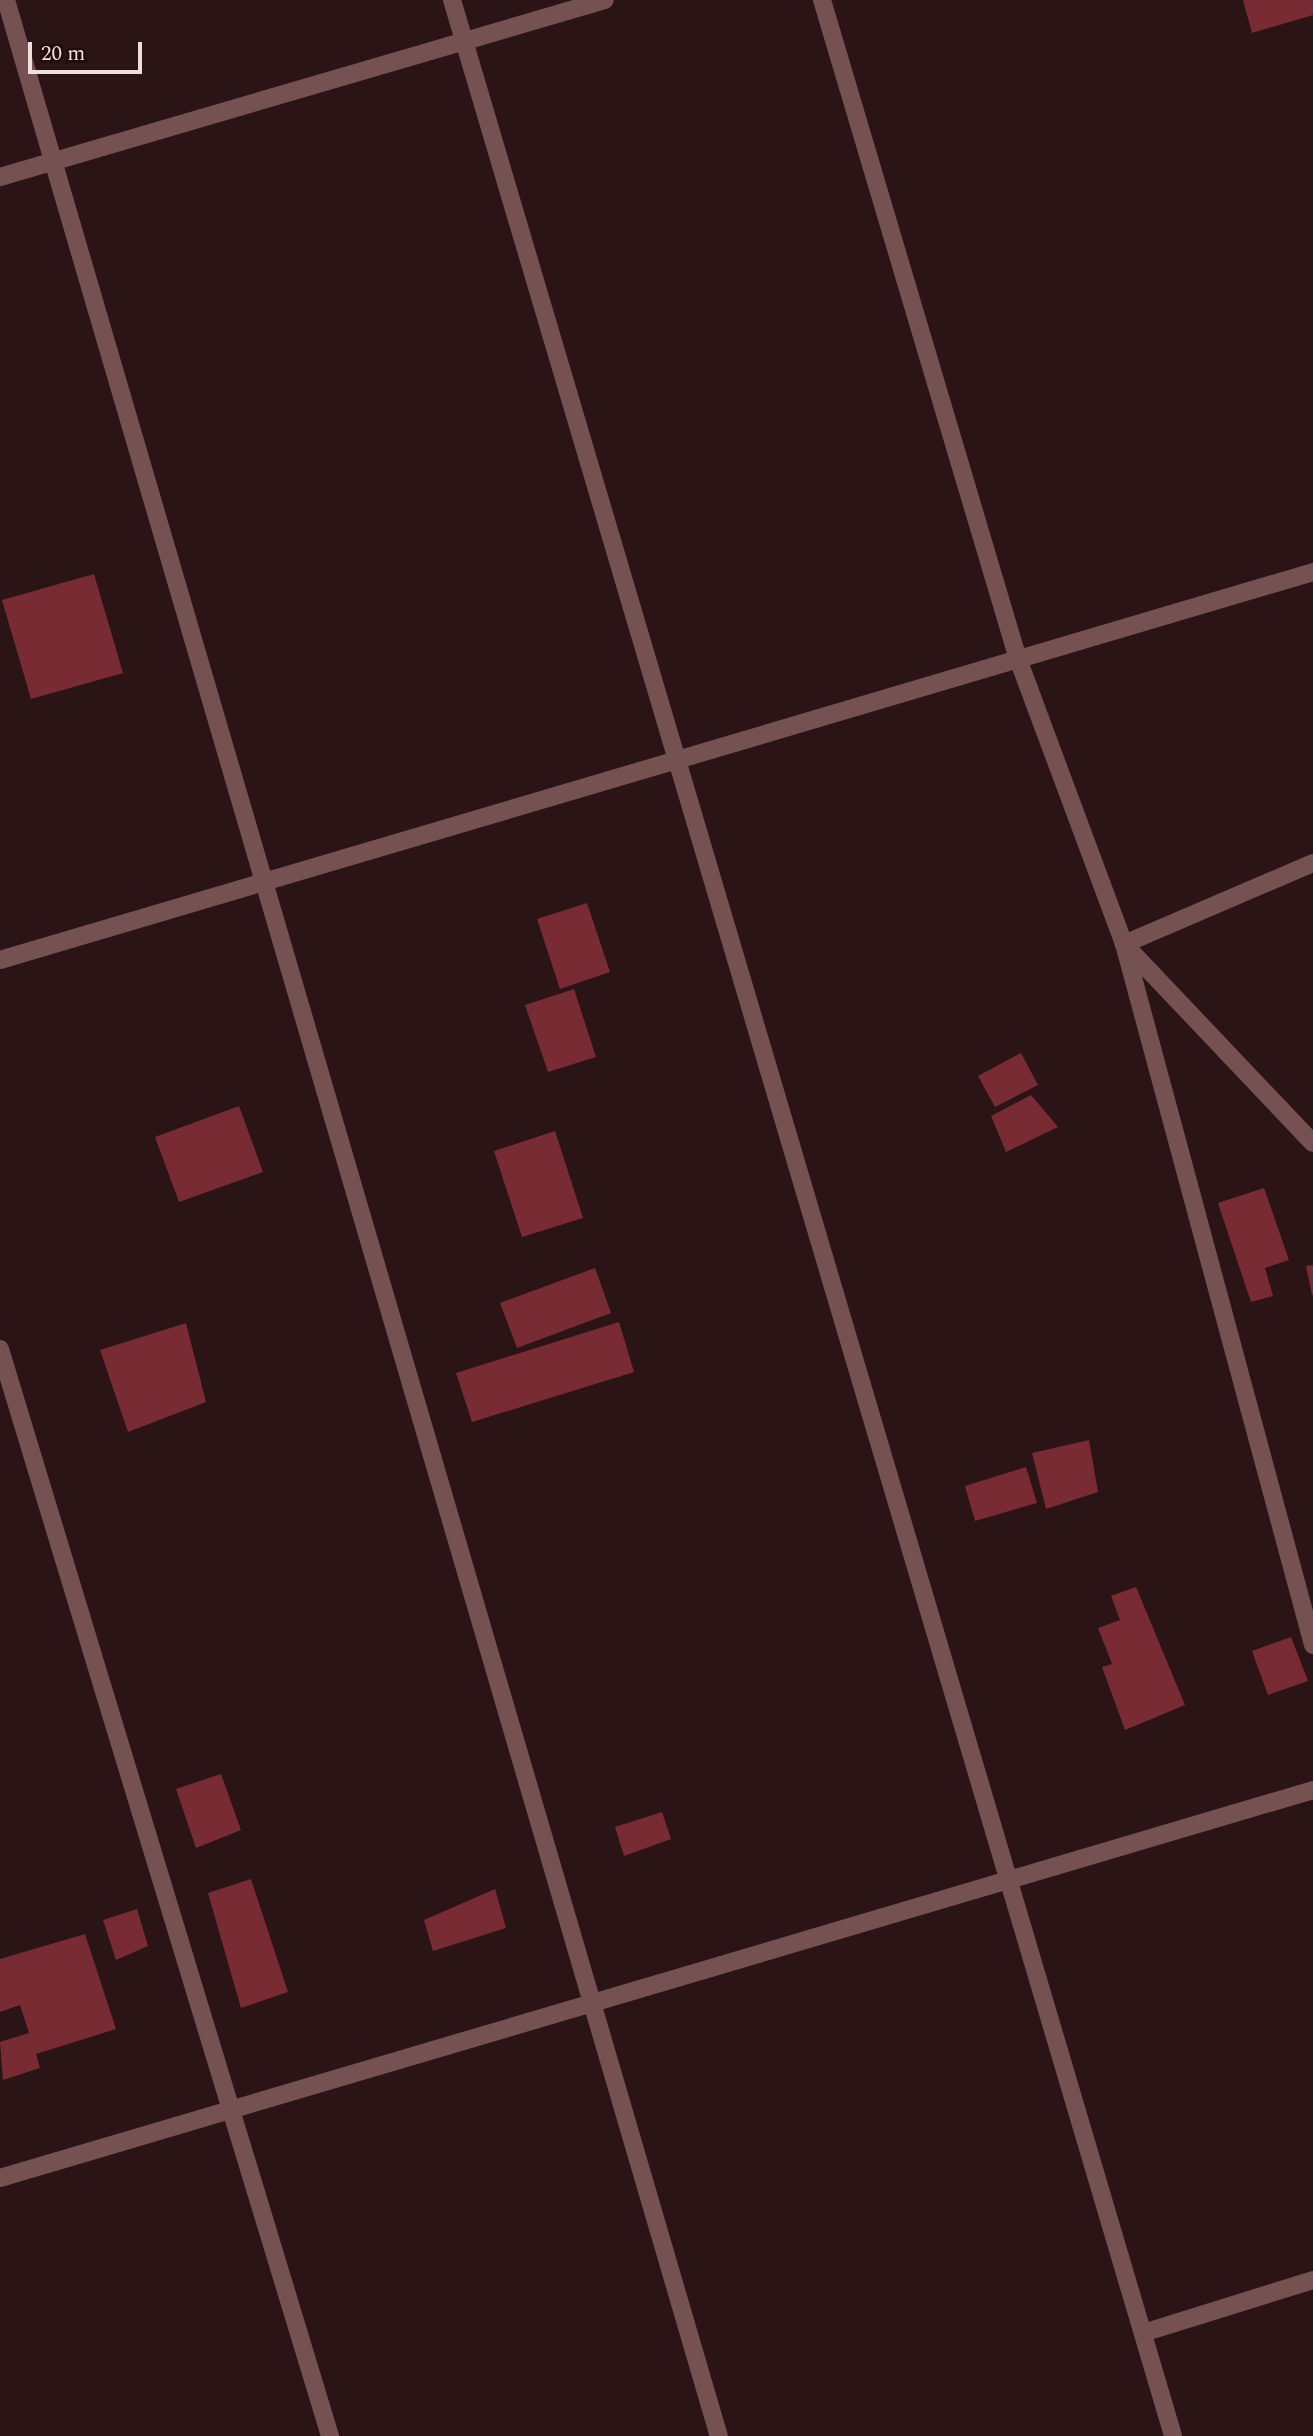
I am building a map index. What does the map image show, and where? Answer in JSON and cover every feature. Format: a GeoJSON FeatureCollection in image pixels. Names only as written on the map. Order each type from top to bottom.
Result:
{"type":"FeatureCollection","features":[{"type":"Feature","properties":{"kind":"street"},"geometry":{"type":"LineString","coordinates":[[6,0],[719,2436]]}},
{"type":"Feature","properties":{"kind":"street"},"geometry":{"type":"LineString","coordinates":[[452,0],[1173,2436]]}},
{"type":"Feature","properties":{"kind":"street"},"geometry":{"type":"LineString","coordinates":[[0,177],[605,0]]}},
{"type":"Feature","properties":{"kind":"street"},"geometry":{"type":"LineString","coordinates":[[822,0],[1018,659],[1124,944],[1313,1645]]}},
{"type":"Feature","properties":{"kind":"street"},"geometry":{"type":"LineString","coordinates":[[0,960],[1313,572]]}},
{"type":"Feature","properties":{"kind":"street"},"geometry":{"type":"LineString","coordinates":[[1124,944],[1313,863]]}},
{"type":"Feature","properties":{"kind":"street"},"geometry":{"type":"LineString","coordinates":[[1124,944],[1313,1143]]}},
{"type":"Feature","properties":{"kind":"street"},"geometry":{"type":"LineString","coordinates":[[0,1349],[330,2436]]}},
{"type":"Feature","properties":{"kind":"street"},"geometry":{"type":"LineString","coordinates":[[0,2178],[1313,1790]]}},
{"type":"Feature","properties":{"kind":"street"},"geometry":{"type":"LineString","coordinates":[[1143,2333],[1313,2280]]}},
{"type":"Feature","properties":{"kind":"building"},"geometry":{"type":"Polygon","coordinates":[[[1243,0],[1313,0],[1313,15],[1252,33],[1243,0]]]}},
{"type":"Feature","properties":{"kind":"building"},"geometry":{"type":"Polygon","coordinates":[[[94,574],[123,673],[31,699],[2,600],[94,574]]]}},
{"type":"Feature","properties":{"kind":"building"},"geometry":{"type":"Polygon","coordinates":[[[587,903],[610,972],[560,989],[537,919],[587,903]]]}},
{"type":"Feature","properties":{"kind":"building"},"geometry":{"type":"Polygon","coordinates":[[[574,989],[596,1057],[548,1072],[525,1005],[574,989]]]}},
{"type":"Feature","properties":{"kind":"building"},"geometry":{"type":"Polygon","coordinates":[[[1021,1053],[1038,1085],[995,1107],[978,1076],[1021,1053]]]}},
{"type":"Feature","properties":{"kind":"building"},"geometry":{"type":"Polygon","coordinates":[[[1031,1095],[1058,1127],[1006,1152],[991,1116],[1031,1095]]]}},
{"type":"Feature","properties":{"kind":"building"},"geometry":{"type":"Polygon","coordinates":[[[239,1106],[263,1172],[179,1202],[155,1137],[239,1106]]]}},
{"type":"Feature","properties":{"kind":"building"},"geometry":{"type":"Polygon","coordinates":[[[555,1131],[583,1218],[522,1237],[494,1151],[555,1131]]]}},
{"type":"Feature","properties":{"kind":"building"},"geometry":{"type":"Polygon","coordinates":[[[1264,1188],[1289,1260],[1265,1268],[1273,1296],[1251,1302],[1218,1203],[1264,1188]]]}},
{"type":"Feature","properties":{"kind":"building"},"geometry":{"type":"Polygon","coordinates":[[[1313,1265],[1313,1295],[1312,1295],[1306,1266],[1313,1265]]]}},
{"type":"Feature","properties":{"kind":"building"},"geometry":{"type":"Polygon","coordinates":[[[595,1268],[611,1313],[517,1348],[500,1303],[595,1268]]]}},
{"type":"Feature","properties":{"kind":"building"},"geometry":{"type":"Polygon","coordinates":[[[619,1322],[634,1372],[472,1422],[456,1373],[619,1322]]]}},
{"type":"Feature","properties":{"kind":"building"},"geometry":{"type":"Polygon","coordinates":[[[186,1323],[206,1402],[128,1432],[100,1350],[186,1323]]]}},
{"type":"Feature","properties":{"kind":"building"},"geometry":{"type":"Polygon","coordinates":[[[1089,1440],[1098,1492],[1046,1509],[1032,1453],[1089,1440]]]}},
{"type":"Feature","properties":{"kind":"building"},"geometry":{"type":"Polygon","coordinates":[[[1026,1467],[1037,1503],[975,1521],[965,1486],[1026,1467]]]}},
{"type":"Feature","properties":{"kind":"building"},"geometry":{"type":"Polygon","coordinates":[[[1136,1587],[1185,1705],[1125,1730],[1102,1667],[1112,1664],[1098,1628],[1120,1620],[1111,1596],[1136,1587]]]}},
{"type":"Feature","properties":{"kind":"building"},"geometry":{"type":"Polygon","coordinates":[[[1291,1637],[1308,1681],[1268,1695],[1252,1651],[1291,1637]]]}},
{"type":"Feature","properties":{"kind":"building"},"geometry":{"type":"Polygon","coordinates":[[[221,1774],[241,1830],[196,1848],[176,1789],[221,1774]]]}},
{"type":"Feature","properties":{"kind":"building"},"geometry":{"type":"Polygon","coordinates":[[[662,1812],[671,1839],[624,1856],[615,1827],[662,1812]]]}},
{"type":"Feature","properties":{"kind":"building"},"geometry":{"type":"Polygon","coordinates":[[[251,1879],[288,1992],[241,2008],[208,1893],[251,1879]]]}},
{"type":"Feature","properties":{"kind":"building"},"geometry":{"type":"Polygon","coordinates":[[[495,1889],[506,1928],[433,1951],[424,1920],[495,1889]]]}},
{"type":"Feature","properties":{"kind":"building"},"geometry":{"type":"Polygon","coordinates":[[[137,1909],[148,1946],[116,1960],[103,1920],[137,1909]]]}},
{"type":"Feature","properties":{"kind":"building"},"geometry":{"type":"Polygon","coordinates":[[[85,1934],[116,2029],[36,2054],[40,2068],[3,2080],[0,2042],[29,2033],[20,2005],[0,2012],[0,1959],[85,1934]]]}}]}
